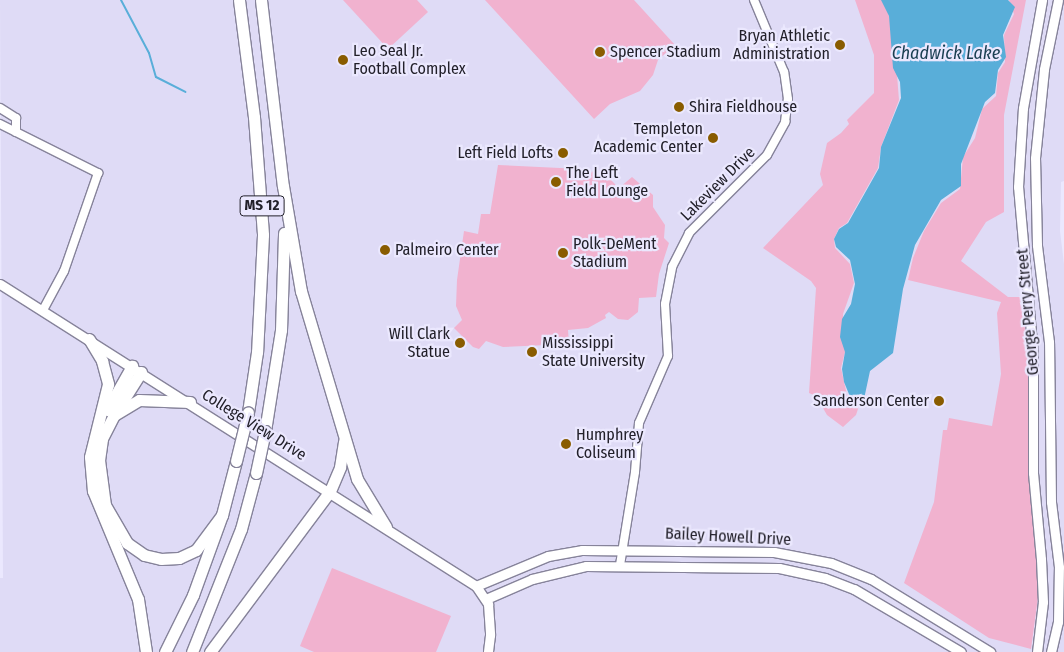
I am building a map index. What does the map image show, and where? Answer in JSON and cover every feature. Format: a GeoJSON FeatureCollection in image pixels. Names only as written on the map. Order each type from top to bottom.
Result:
{"type":"FeatureCollection","features":[{"type":"Feature","properties":{"kind":"main road","name":"MS 12"},"geometry":{"type":"LineString","coordinates":[[165,652],[193,595],[222,515],[248,412],[257,352],[263,235],[254,116],[238,0]]}},
{"type":"Feature","properties":{"kind":"main road","name":"MS 12"},"geometry":{"type":"LineString","coordinates":[[192,652],[241,529],[265,431],[281,322],[283,186],[262,0]]}},
{"type":"Feature","properties":{"kind":"main road"},"geometry":{"type":"LineString","coordinates":[[283,186],[301,291],[344,436],[357,479],[386,527]]}},
{"type":"Feature","properties":{"kind":"main road"},"geometry":{"type":"LineString","coordinates":[[89,339],[107,376],[108,391],[90,457],[93,492],[138,599],[146,652]]}},
{"type":"Feature","properties":{"kind":"main road"},"geometry":{"type":"LineString","coordinates":[[99,424],[137,369]]}},
{"type":"Feature","properties":{"kind":"main road"},"geometry":{"type":"LineString","coordinates":[[137,369],[102,439],[98,472],[108,511],[127,543],[153,558],[179,558],[202,545],[222,515]]}},
{"type":"Feature","properties":{"kind":"main road"},"geometry":{"type":"LineString","coordinates":[[114,415],[139,400],[190,402]]}},
{"type":"Feature","properties":{"kind":"main road"},"geometry":{"type":"LineString","coordinates":[[210,652],[330,491],[340,467],[344,436]]}},
{"type":"Feature","properties":{"kind":"street","name":"Lakeview Drive"},"geometry":{"type":"LineString","coordinates":[[620,565],[621,549],[635,472],[640,416],[668,356],[665,304],[672,267],[688,232],[767,154],[785,122],[788,99],[784,72],[754,0]]}},
{"type":"Feature","properties":{"kind":"street","name":"George Perry Street"},"geometry":{"type":"LineString","coordinates":[[1037,652],[1042,628],[1042,568],[1033,473],[1033,354],[1018,187],[1024,100],[1042,0]]}},
{"type":"Feature","properties":{"kind":"street","name":"George Perry Street"},"geometry":{"type":"LineString","coordinates":[[1051,652],[1058,622],[1059,567],[1048,452],[1049,342],[1037,245],[1035,175],[1037,115],[1058,0]]}},
{"type":"Feature","properties":{"kind":"street"},"geometry":{"type":"LineString","coordinates":[[0,108],[16,118],[16,132]]}},
{"type":"Feature","properties":{"kind":"street"},"geometry":{"type":"LineString","coordinates":[[0,124],[98,172],[64,271],[43,310]]}},
{"type":"Feature","properties":{"kind":"street","name":"College View Drive"},"geometry":{"type":"LineString","coordinates":[[0,284],[386,527],[476,586],[486,599]]}},
{"type":"Feature","properties":{"kind":"street","name":"Bailey Howell Drive"},"geometry":{"type":"LineString","coordinates":[[476,586],[548,556],[582,550],[753,550],[831,563],[910,600],[990,652]]}},
{"type":"Feature","properties":{"kind":"street","name":"Bailey Howell Drive"},"geometry":{"type":"LineString","coordinates":[[486,599],[532,579],[559,571],[620,565],[750,566],[825,578],[880,603],[961,652]]}},
{"type":"Feature","properties":{"kind":"street"},"geometry":{"type":"LineString","coordinates":[[486,599],[490,619],[488,652]]}},
{"type":"Feature","properties":{"kind":"shaded area","name":"Mississippi State University"},"geometry":{"type":"Polygon","coordinates":[[[0,0],[1064,0],[1064,181],[1061,182],[1060,231],[1064,264],[1064,652],[0,652],[0,578],[3,578],[0,0]]]}},
{"type":"Feature","properties":{"kind":"shaded area"},"geometry":{"type":"Polygon","coordinates":[[[343,0],[417,0],[428,12],[388,49],[343,0]]]}},
{"type":"Feature","properties":{"kind":"shaded area","name":"Spencer Stadium"},"geometry":{"type":"Polygon","coordinates":[[[485,0],[634,0],[675,45],[658,60],[653,75],[640,91],[610,104],[594,119],[485,0]]]}},
{"type":"Feature","properties":{"kind":"shaded area"},"geometry":{"type":"Polygon","coordinates":[[[855,0],[885,0],[894,37],[899,100],[881,147],[878,168],[847,223],[839,228],[834,239],[835,248],[850,264],[854,283],[843,314],[845,352],[841,368],[847,395],[859,406],[856,415],[843,427],[827,415],[816,396],[809,393],[816,288],[811,281],[763,248],[823,185],[820,174],[827,143],[841,133],[849,124],[847,120],[874,93],[874,55],[855,0]]]}},
{"type":"Feature","properties":{"kind":"shaded area"},"geometry":{"type":"Polygon","coordinates":[[[1009,0],[1026,0],[1004,115],[1004,212],[986,222],[961,261],[1008,297],[1020,297],[1024,312],[1030,371],[1028,460],[1039,590],[1031,649],[989,638],[904,583],[934,502],[943,430],[947,430],[949,418],[992,426],[1001,374],[997,313],[1001,302],[908,280],[913,258],[924,231],[941,203],[960,189],[963,157],[975,138],[982,109],[996,96],[998,73],[1005,62],[1004,35],[1014,14],[1009,0]]]}},
{"type":"Feature","properties":{"kind":"shaded area","name":"Polk-DeMent Stadium"},"geometry":{"type":"Polygon","coordinates":[[[498,165],[581,169],[590,174],[593,171],[607,181],[610,179],[619,188],[632,177],[653,195],[653,207],[665,225],[664,238],[669,243],[659,274],[656,297],[639,298],[638,312],[628,320],[618,319],[609,312],[605,315],[606,318],[588,328],[568,330],[569,344],[503,347],[486,341],[479,349],[473,347],[454,328],[462,320],[456,306],[457,280],[464,231],[478,234],[481,214],[490,214],[498,165]]]}},
{"type":"Feature","properties":{"kind":"shaded area"},"geometry":{"type":"Polygon","coordinates":[[[332,568],[451,616],[436,652],[314,652],[300,646],[332,568]]]}},
{"type":"Feature","properties":{"kind":"water","name":"Chadwick Lake"},"geometry":{"type":"Polygon","coordinates":[[[881,0],[1008,0],[1015,7],[1003,35],[1006,57],[998,70],[995,93],[985,102],[961,164],[961,186],[941,200],[915,245],[903,289],[893,353],[870,371],[864,399],[858,402],[851,399],[844,382],[842,369],[845,352],[840,337],[842,319],[851,304],[855,284],[850,260],[836,247],[834,239],[839,229],[848,223],[879,168],[881,147],[901,98],[900,82],[893,68],[889,16],[881,0]]]}},
{"type":"Feature","properties":{"kind":"waterway"},"geometry":{"type":"LineString","coordinates":[[121,0],[149,53],[156,77],[185,92]]}},
{"type":"Feature","properties":{"kind":"place","name":"Bryan Athletic Administration"},"geometry":{"type":"Point","coordinates":[840,45]}},
{"type":"Feature","properties":{"kind":"place","name":"Spencer Stadium"},"geometry":{"type":"Point","coordinates":[600,52]}},
{"type":"Feature","properties":{"kind":"place","name":"Leo Seal Jr. Football Complex"},"geometry":{"type":"Point","coordinates":[343,60]}},
{"type":"Feature","properties":{"kind":"place","name":"Shira Fieldhouse"},"geometry":{"type":"Point","coordinates":[679,107]}},
{"type":"Feature","properties":{"kind":"place","name":"Templeton Academic Center"},"geometry":{"type":"Point","coordinates":[713,138]}},
{"type":"Feature","properties":{"kind":"place","name":"Left Field Lofts"},"geometry":{"type":"Point","coordinates":[563,153]}},
{"type":"Feature","properties":{"kind":"place","name":"The Left Field Lounge"},"geometry":{"type":"Point","coordinates":[556,182]}},
{"type":"Feature","properties":{"kind":"place","name":"Palmeiro Center"},"geometry":{"type":"Point","coordinates":[385,250]}},
{"type":"Feature","properties":{"kind":"place","name":"Polk-DeMent Stadium"},"geometry":{"type":"Point","coordinates":[563,253]}},
{"type":"Feature","properties":{"kind":"place","name":"Will Clark Statue"},"geometry":{"type":"Point","coordinates":[460,343]}},
{"type":"Feature","properties":{"kind":"place","name":"Mississippi State University"},"geometry":{"type":"Point","coordinates":[532,352]}},
{"type":"Feature","properties":{"kind":"place","name":"Sanderson Center"},"geometry":{"type":"Point","coordinates":[939,401]}},
{"type":"Feature","properties":{"kind":"place","name":"Humphrey Coliseum"},"geometry":{"type":"Point","coordinates":[566,444]}}]}
